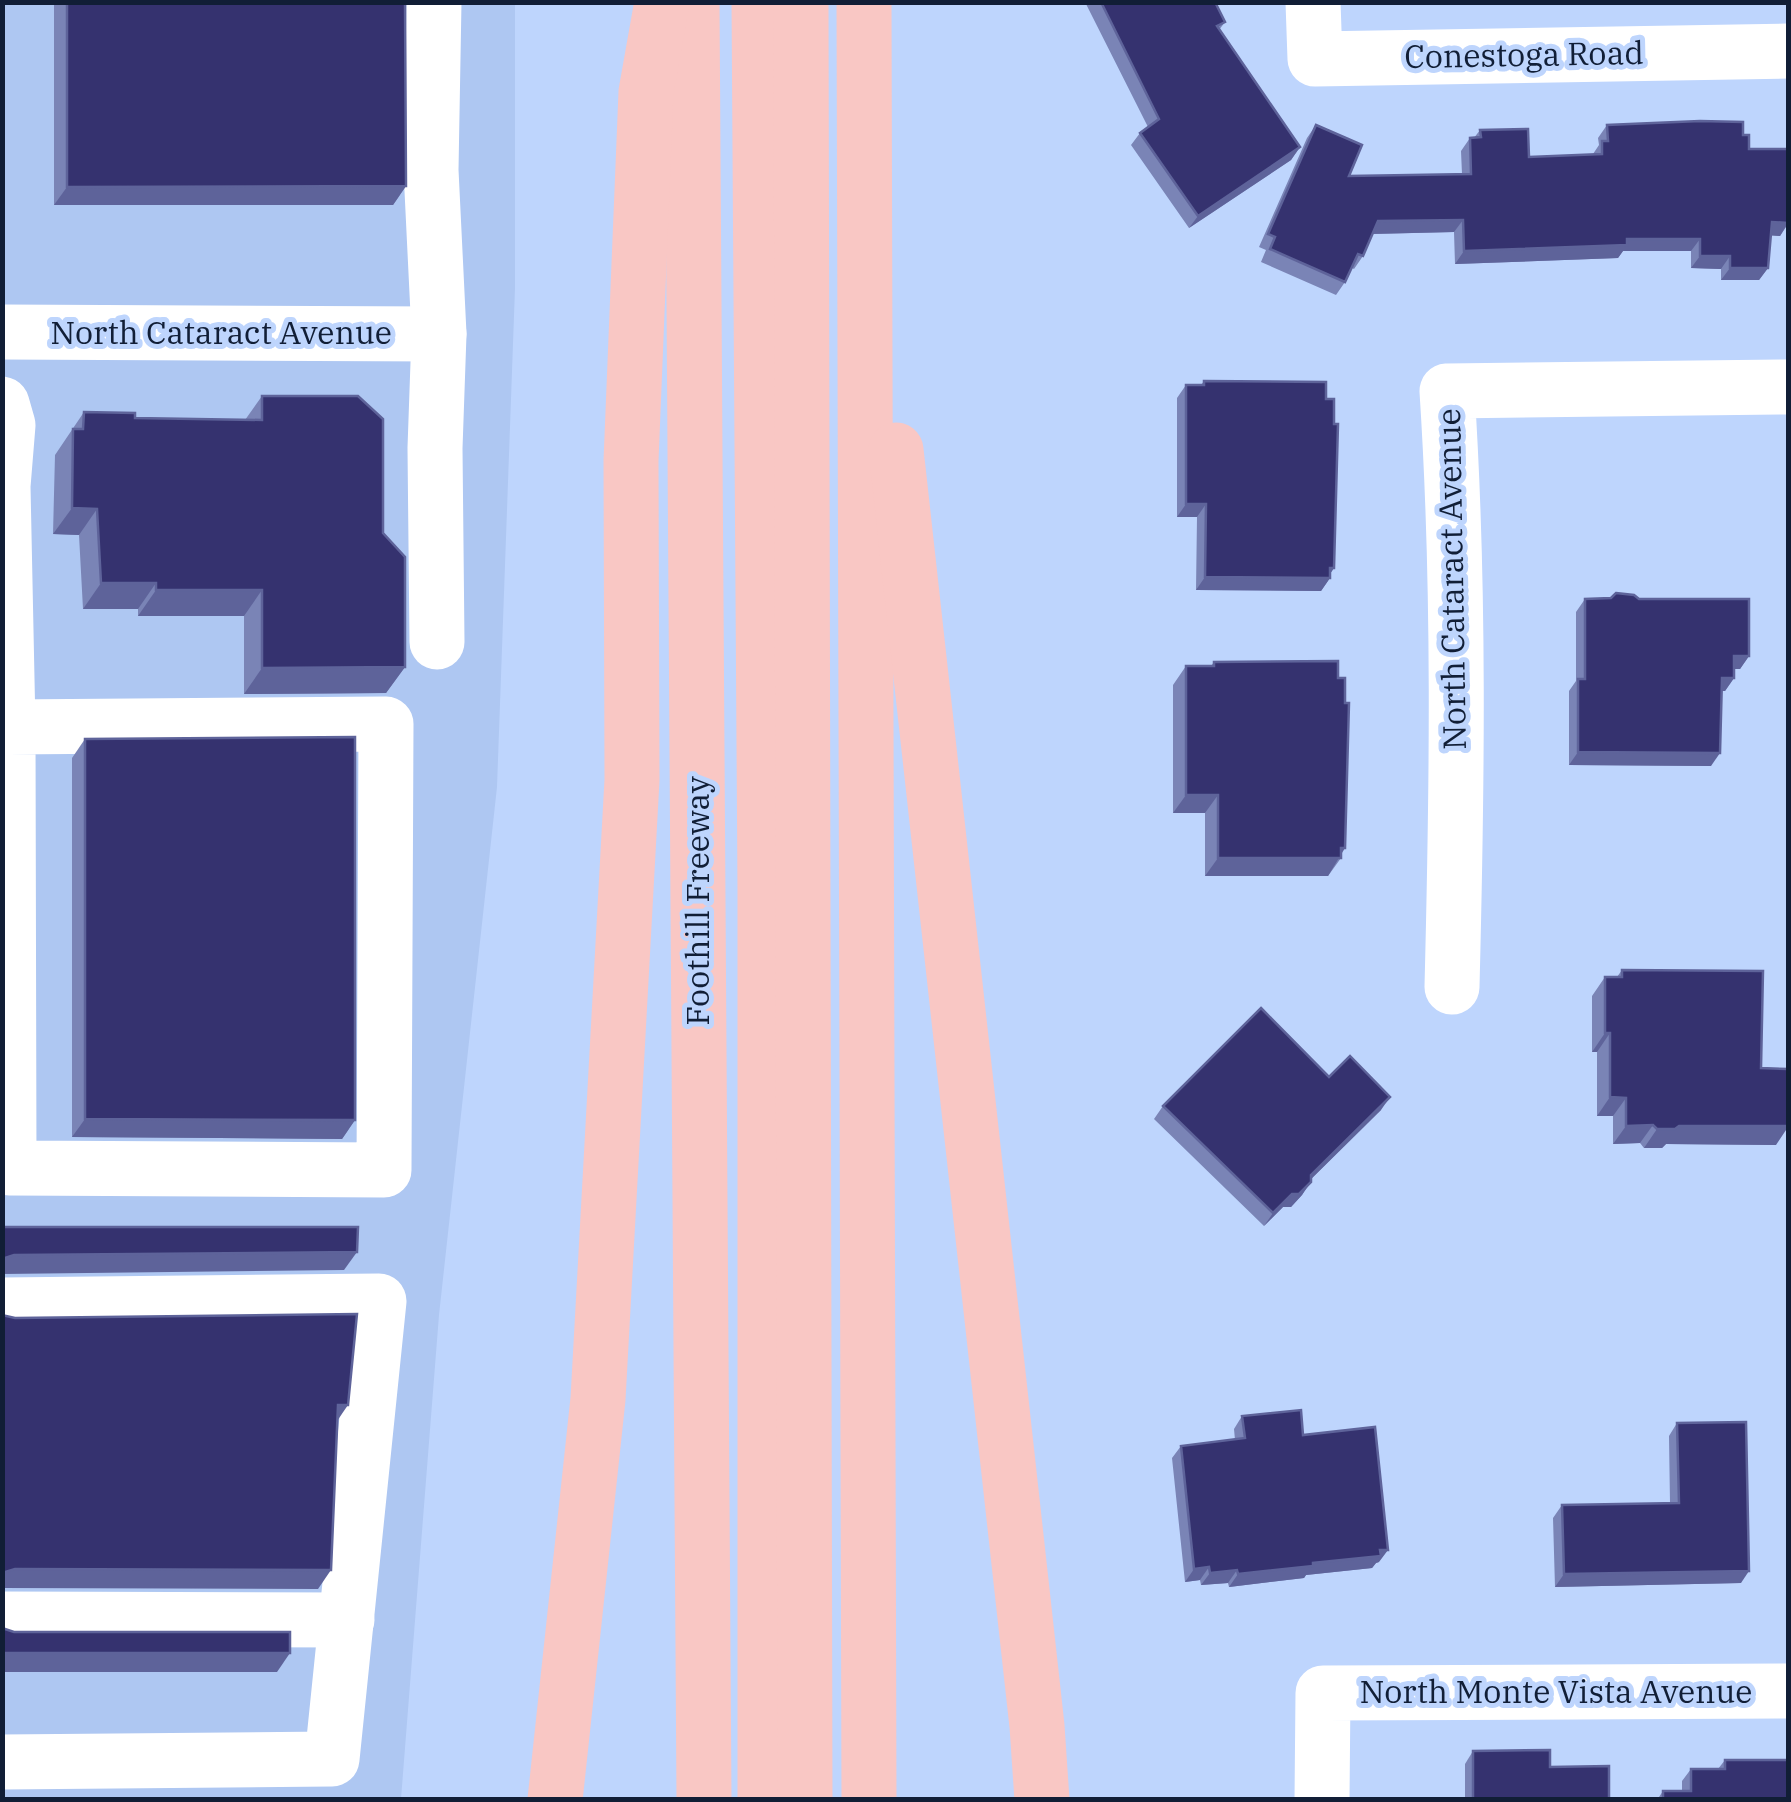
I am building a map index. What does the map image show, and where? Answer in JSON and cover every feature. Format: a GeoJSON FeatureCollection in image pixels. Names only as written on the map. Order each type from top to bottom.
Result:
{"type":"FeatureCollection","features":[{"type":"Feature","properties":{"kind":"highway"},"geometry":{"type":"LineString","coordinates":[[555,1800],[598,1399],[632,780],[631,461],[645,111],[662,2]]}},
{"type":"Feature","properties":{"kind":"highway","name":"Foothill Freeway"},"geometry":{"type":"LineString","coordinates":[[692,2],[704,1800]]}},
{"type":"Feature","properties":{"kind":"highway"},"geometry":{"type":"LineString","coordinates":[[759,2],[765,870],[764,1800]]}},
{"type":"Feature","properties":{"kind":"highway"},"geometry":{"type":"LineString","coordinates":[[801,2],[805,1800]]}},
{"type":"Feature","properties":{"kind":"highway"},"geometry":{"type":"LineString","coordinates":[[864,2],[869,1800]]}},
{"type":"Feature","properties":{"kind":"highway"},"geometry":{"type":"LineString","coordinates":[[864,167],[1042,1800]]}},
{"type":"Feature","properties":{"kind":"street"},"geometry":{"type":"LineString","coordinates":[[434,2],[431,170],[439,334],[435,448],[437,642]]}},
{"type":"Feature","properties":{"kind":"street","name":"Conestoga Road"},"geometry":{"type":"LineString","coordinates":[[1312,2],[1315,59],[1788,51]]}},
{"type":"Feature","properties":{"kind":"street","name":"North Cataract Avenue"},"geometry":{"type":"LineString","coordinates":[[2,332],[439,334]]}},
{"type":"Feature","properties":{"kind":"street","name":"North Cataract Avenue"},"geometry":{"type":"LineString","coordinates":[[1452,988],[1456,526],[1447,392],[1788,388]]}},
{"type":"Feature","properties":{"kind":"street"},"geometry":{"type":"LineString","coordinates":[[2,404],[8,425],[3,486],[6,1168],[384,1170],[386,724],[6,727]]}},
{"type":"Feature","properties":{"kind":"street"},"geometry":{"type":"LineString","coordinates":[[2,1305],[378,1300],[332,1759],[88,1781],[2,1762]]}},
{"type":"Feature","properties":{"kind":"street"},"geometry":{"type":"LineString","coordinates":[[2,1619],[347,1620]]}},
{"type":"Feature","properties":{"kind":"street","name":"North Monte Vista Avenue"},"geometry":{"type":"LineString","coordinates":[[1322,1800],[1323,1693],[1788,1691]]}},
{"type":"Feature","properties":{"kind":"shaded area"},"geometry":{"type":"Polygon","coordinates":[[[3,3],[515,3],[515,288],[497,787],[439,1315],[401,1799],[3,1800],[3,3]]]}},
{"type":"Feature","properties":{"kind":"building"},"geometry":{"type":"Polygon","coordinates":[[[67,2],[405,2],[406,186],[67,187],[67,2]]]}},
{"type":"Feature","properties":{"kind":"building"},"geometry":{"type":"Polygon","coordinates":[[[1101,2],[1215,2],[1225,22],[1217,26],[1300,147],[1198,216],[1140,133],[1159,119],[1101,2]]]}},
{"type":"Feature","properties":{"kind":"building"},"geometry":{"type":"Polygon","coordinates":[[[1743,122],[1743,135],[1749,135],[1749,149],[1788,149],[1788,223],[1772,222],[1768,268],[1730,268],[1730,256],[1700,256],[1700,239],[1627,239],[1627,245],[1464,251],[1463,220],[1378,221],[1363,256],[1358,254],[1345,282],[1270,249],[1275,237],[1268,234],[1316,125],[1362,145],[1349,176],[1471,174],[1470,138],[1481,137],[1480,130],[1528,129],[1529,157],[1602,154],[1602,141],[1608,141],[1607,125],[1743,122]]]}},
{"type":"Feature","properties":{"kind":"building"},"geometry":{"type":"Polygon","coordinates":[[[1204,381],[1326,382],[1326,399],[1334,399],[1334,424],[1338,424],[1334,568],[1330,568],[1330,578],[1205,577],[1206,504],[1186,504],[1186,385],[1204,385],[1204,381]]]}},
{"type":"Feature","properties":{"kind":"building"},"geometry":{"type":"Polygon","coordinates":[[[262,396],[358,396],[383,419],[383,533],[405,557],[405,667],[262,668],[262,590],[156,590],[156,583],[101,583],[97,509],[72,508],[73,429],[83,429],[84,412],[135,413],[135,418],[262,420],[262,396]]]}},
{"type":"Feature","properties":{"kind":"building"},"geometry":{"type":"Polygon","coordinates":[[[1616,593],[1639,599],[1749,599],[1749,656],[1734,656],[1734,678],[1722,678],[1720,753],[1578,752],[1578,679],[1585,679],[1585,599],[1611,598],[1616,593]]]}},
{"type":"Feature","properties":{"kind":"building"},"geometry":{"type":"Polygon","coordinates":[[[1338,661],[1338,678],[1345,678],[1345,703],[1349,703],[1345,848],[1341,848],[1341,858],[1218,858],[1218,795],[1186,795],[1186,666],[1214,666],[1214,662],[1338,661]]]}},
{"type":"Feature","properties":{"kind":"building"},"geometry":{"type":"Polygon","coordinates":[[[355,737],[355,1120],[85,1119],[85,739],[355,737]]]}},
{"type":"Feature","properties":{"kind":"building"},"geometry":{"type":"Polygon","coordinates":[[[1622,970],[1763,971],[1761,1068],[1788,1069],[1788,1126],[1626,1126],[1626,1098],[1610,1097],[1610,1033],[1605,1033],[1605,977],[1622,977],[1622,970]]]}},
{"type":"Feature","properties":{"kind":"building"},"geometry":{"type":"Polygon","coordinates":[[[1261,1008],[1329,1077],[1350,1056],[1390,1097],[1311,1175],[1311,1182],[1299,1194],[1292,1194],[1273,1213],[1163,1106],[1261,1008]]]}},
{"type":"Feature","properties":{"kind":"building"},"geometry":{"type":"Polygon","coordinates":[[[2,1227],[358,1227],[357,1252],[14,1255],[2,1259],[2,1227]]]}},
{"type":"Feature","properties":{"kind":"building"},"geometry":{"type":"Polygon","coordinates":[[[357,1314],[348,1405],[338,1405],[331,1570],[15,1569],[2,1573],[2,1315],[15,1318],[357,1314]]]}},
{"type":"Feature","properties":{"kind":"building"},"geometry":{"type":"Polygon","coordinates":[[[1301,1410],[1303,1435],[1375,1427],[1388,1550],[1380,1550],[1381,1556],[1238,1574],[1237,1570],[1210,1573],[1209,1567],[1194,1569],[1181,1446],[1245,1438],[1242,1416],[1301,1410]]]}},
{"type":"Feature","properties":{"kind":"building"},"geometry":{"type":"Polygon","coordinates":[[[1746,1422],[1749,1571],[1564,1574],[1562,1505],[1679,1503],[1677,1423],[1746,1422]]]}},
{"type":"Feature","properties":{"kind":"building"},"geometry":{"type":"Polygon","coordinates":[[[2,1628],[14,1632],[290,1632],[290,1653],[2,1653],[2,1628]]]}},
{"type":"Feature","properties":{"kind":"building"},"geometry":{"type":"Polygon","coordinates":[[[1550,1750],[1550,1767],[1609,1766],[1609,1800],[1473,1800],[1473,1751],[1550,1750]]]}},
{"type":"Feature","properties":{"kind":"building"},"geometry":{"type":"Polygon","coordinates":[[[1725,1760],[1788,1760],[1788,1800],[1663,1800],[1663,1791],[1691,1791],[1691,1769],[1725,1769],[1725,1760]]]}}]}
